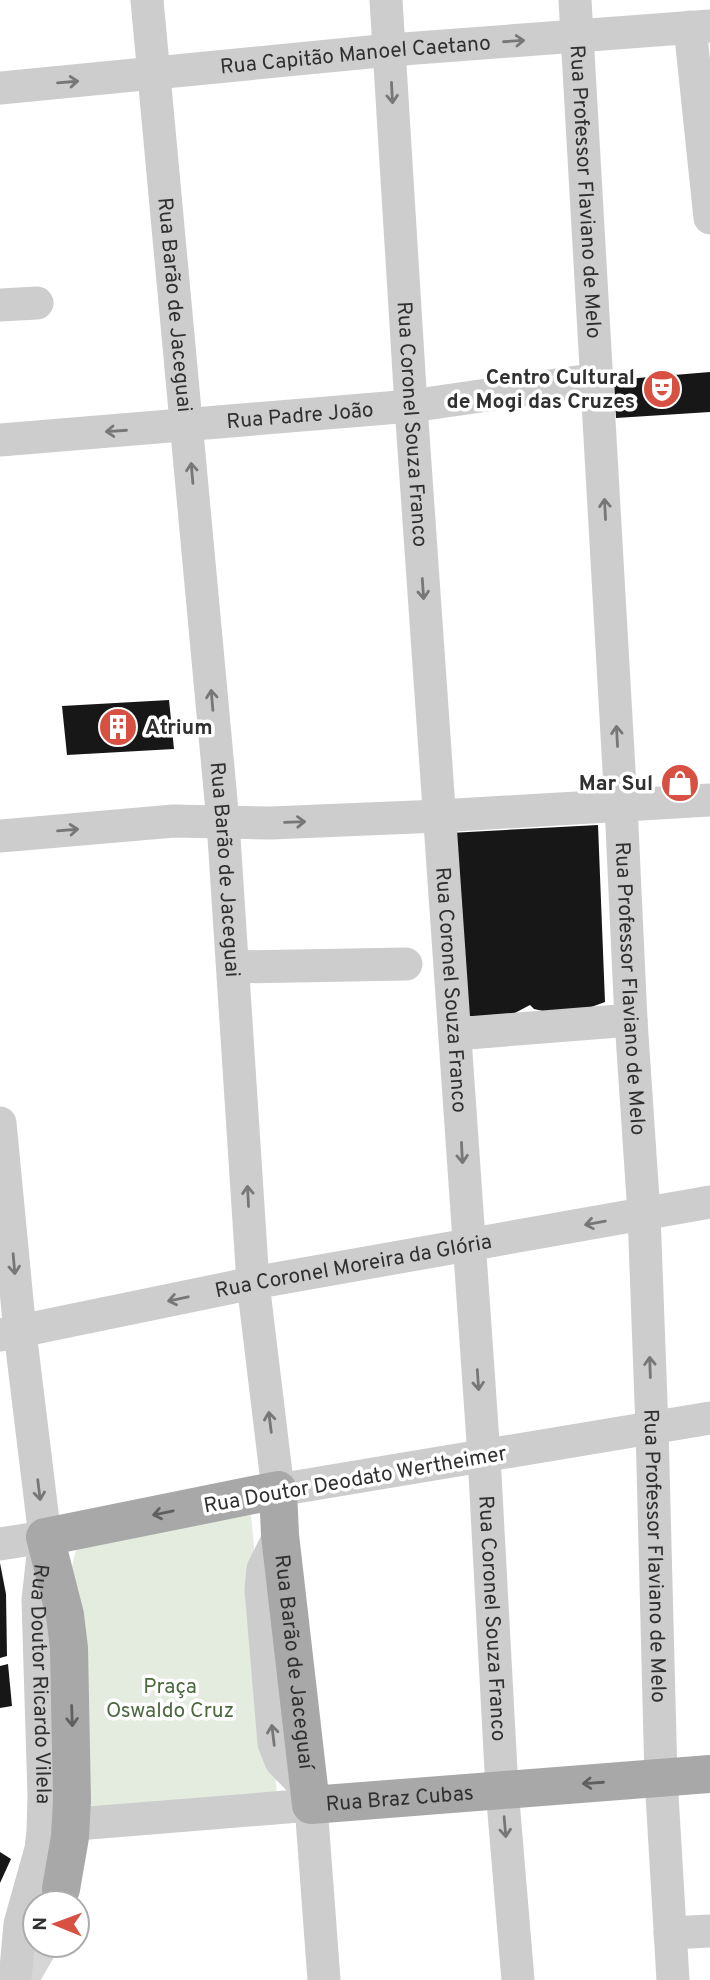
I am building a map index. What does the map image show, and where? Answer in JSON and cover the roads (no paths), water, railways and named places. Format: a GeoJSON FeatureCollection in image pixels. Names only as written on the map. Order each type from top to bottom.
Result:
{"type":"FeatureCollection","features":[{"type":"Feature","properties":{"kind":"main road","name":"Rua Barão de Jaceguaí"},"geometry":{"type":"LineString","coordinates":[[278,1490],[280,1535],[310,1798]]}},
{"type":"Feature","properties":{"kind":"main road","name":"Rua Doutor Deodato Wertheimer"},"geometry":{"type":"LineString","coordinates":[[45,1537],[278,1490]]}},
{"type":"Feature","properties":{"kind":"main road"},"geometry":{"type":"LineString","coordinates":[[45,1537],[65,1615],[69,1661],[72,1800],[70,1837],[61,1889]]}},
{"type":"Feature","properties":{"kind":"main road","name":"Rua Braz Cubas"},"geometry":{"type":"LineString","coordinates":[[310,1798],[502,1789],[710,1774]]}},
{"type":"Feature","properties":{"kind":"street","name":"Rua Barão de Jaceguai"},"geometry":{"type":"LineString","coordinates":[[147,0],[223,822],[253,1283],[278,1490]]}},
{"type":"Feature","properties":{"kind":"street","name":"Rua Coronel Souza Franco"},"geometry":{"type":"LineString","coordinates":[[386,0],[467,1246],[484,1456],[502,1789],[518,1980]]}},
{"type":"Feature","properties":{"kind":"street","name":"Rua Professor Flaviano de Melo"},"geometry":{"type":"LineString","coordinates":[[575,0],[644,1214],[661,1778],[673,1980]]}},
{"type":"Feature","properties":{"kind":"street","name":"Rua Capitão Manoel Caetano"},"geometry":{"type":"LineString","coordinates":[[0,88],[390,50],[700,27]]}},
{"type":"Feature","properties":{"kind":"street"},"geometry":{"type":"LineString","coordinates":[[700,27],[710,218]]}},
{"type":"Feature","properties":{"kind":"street"},"geometry":{"type":"LineString","coordinates":[[0,305],[37,303]]}},
{"type":"Feature","properties":{"kind":"street","name":"Rua Padre João"},"geometry":{"type":"LineString","coordinates":[[0,440],[411,406],[597,379]]}},
{"type":"Feature","properties":{"kind":"street"},"geometry":{"type":"LineString","coordinates":[[0,836],[174,821],[271,823],[710,800]]}},
{"type":"Feature","properties":{"kind":"street"},"geometry":{"type":"LineString","coordinates":[[234,967],[406,964]]}},
{"type":"Feature","properties":{"kind":"street"},"geometry":{"type":"LineString","coordinates":[[455,1034],[631,1020]]}},
{"type":"Feature","properties":{"kind":"street","name":"Rua Doutor Ricardo Vilela"},"geometry":{"type":"LineString","coordinates":[[0,1123],[10,1333],[45,1537],[38,1600],[43,1832],[41,1849],[20,1924],[15,1980]]}},
{"type":"Feature","properties":{"kind":"street","name":"Rua Coronel Moreira da Glória"},"geometry":{"type":"LineString","coordinates":[[10,1333],[253,1283],[710,1202]]}},
{"type":"Feature","properties":{"kind":"street","name":"Rua Doutor Deodato Wertheimer"},"geometry":{"type":"LineString","coordinates":[[278,1490],[710,1418]]}},
{"type":"Feature","properties":{"kind":"street","name":"Rua Doutor Deodato Wertheimer"},"geometry":{"type":"LineString","coordinates":[[0,1544],[45,1537]]}},
{"type":"Feature","properties":{"kind":"street","name":"Rua Braz Cubas"},"geometry":{"type":"LineString","coordinates":[[89,1823],[217,1813],[310,1798]]}},
{"type":"Feature","properties":{"kind":"street","name":"Rua Barão de Jaceguaí"},"geometry":{"type":"LineString","coordinates":[[310,1798],[324,1980]]}},
{"type":"Feature","properties":{"kind":"street"},"geometry":{"type":"LineString","coordinates":[[670,1933],[710,1931]]}},
{"type":"Feature","properties":{"kind":"tunnel"},"geometry":{"type":"LineString","coordinates":[[19,1980],[31,1959]]}},
{"type":"Feature","properties":{"kind":"place","name":"Centro Cultural de Mogi das Cruzes"},"geometry":{"type":"Point","coordinates":[662,389]}},
{"type":"Feature","properties":{"kind":"place","name":"Atrium"},"geometry":{"type":"Point","coordinates":[118,727]}},
{"type":"Feature","properties":{"kind":"place","name":"Mar Sul"},"geometry":{"type":"Point","coordinates":[680,783]}},
{"type":"Feature","properties":{"kind":"park label","name":"Praça Oswaldo Cruz"},"geometry":{"type":"Point","coordinates":[170,1698]}}]}
